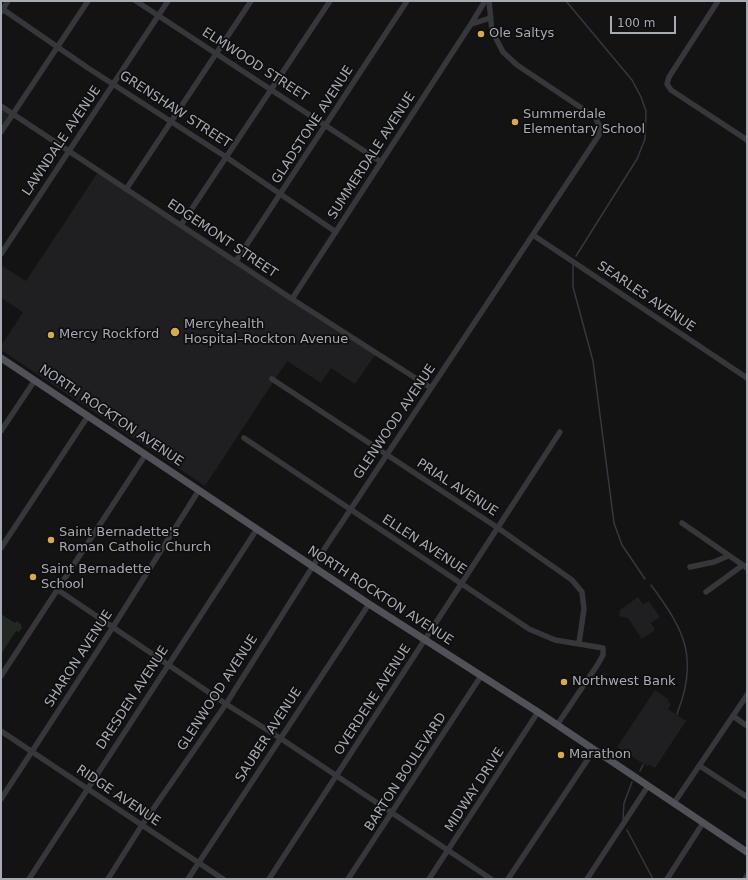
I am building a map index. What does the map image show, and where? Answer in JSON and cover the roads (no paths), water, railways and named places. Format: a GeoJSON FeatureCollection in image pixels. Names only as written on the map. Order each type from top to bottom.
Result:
{"type":"FeatureCollection","features":[{"type":"Feature","properties":{"kind":"main road","name":"NORTH ROCKTON AVENUE"},"geometry":{"type":"LineString","coordinates":[[1,358],[369,604],[538,712],[747,852]]}},
{"type":"Feature","properties":{"kind":"street"},"geometry":{"type":"LineString","coordinates":[[2,10],[8,1]]}},
{"type":"Feature","properties":{"kind":"street"},"geometry":{"type":"LineString","coordinates":[[1,132],[88,1]]}},
{"type":"Feature","properties":{"kind":"street","name":"ELMWOOD STREET"},"geometry":{"type":"LineString","coordinates":[[136,1],[381,162]]}},
{"type":"Feature","properties":{"kind":"street","name":"LAWNDALE AVENUE"},"geometry":{"type":"LineString","coordinates":[[1,254],[168,1]]}},
{"type":"Feature","properties":{"kind":"street"},"geometry":{"type":"LineString","coordinates":[[127,188],[251,1]]}},
{"type":"Feature","properties":{"kind":"street"},"geometry":{"type":"LineString","coordinates":[[181,225],[330,1]]}},
{"type":"Feature","properties":{"kind":"street","name":"GLADSTONE AVENUE"},"geometry":{"type":"LineString","coordinates":[[236,261],[408,1]]}},
{"type":"Feature","properties":{"kind":"street","name":"SUMMERDALE AVENUE"},"geometry":{"type":"LineString","coordinates":[[292,299],[485,1]]}},
{"type":"Feature","properties":{"kind":"street","name":"GLENWOOD AVENUE"},"geometry":{"type":"LineString","coordinates":[[108,879],[142,825],[226,704],[313,566],[596,140],[600,126],[595,117],[508,58],[494,37],[490,18],[489,1]]}},
{"type":"Feature","properties":{"kind":"street"},"geometry":{"type":"LineString","coordinates":[[718,1],[669,77],[667,84],[671,90],[747,140]]}},
{"type":"Feature","properties":{"kind":"street","name":"GRENSHAW STREET"},"geometry":{"type":"LineString","coordinates":[[2,10],[226,157],[336,232]]}},
{"type":"Feature","properties":{"kind":"street"},"geometry":{"type":"LineString","coordinates":[[471,24],[490,18]]}},
{"type":"Feature","properties":{"kind":"street","name":"EDGEMONT STREET"},"geometry":{"type":"LineString","coordinates":[[1,106],[127,188],[292,299],[431,388]]}},
{"type":"Feature","properties":{"kind":"street","name":"SEARLES AVENUE"},"geometry":{"type":"LineString","coordinates":[[533,235],[747,378]]}},
{"type":"Feature","properties":{"kind":"street"},"geometry":{"type":"LineString","coordinates":[[1,430],[35,380]]}},
{"type":"Feature","properties":{"kind":"street","name":"PRIAL AVENUE"},"geometry":{"type":"LineString","coordinates":[[272,380],[498,528],[572,580],[582,592],[584,609],[579,644]]}},
{"type":"Feature","properties":{"kind":"street"},"geometry":{"type":"LineString","coordinates":[[1,548],[88,416]]}},
{"type":"Feature","properties":{"kind":"street","name":"OVERDENE AVENUE"},"geometry":{"type":"LineString","coordinates":[[269,879],[560,432]]}},
{"type":"Feature","properties":{"kind":"street","name":"ELLEN AVENUE"},"geometry":{"type":"LineString","coordinates":[[244,438],[529,629],[555,640],[603,648],[604,655],[557,725]]}},
{"type":"Feature","properties":{"kind":"street"},"geometry":{"type":"LineString","coordinates":[[1,676],[146,454]]}},
{"type":"Feature","properties":{"kind":"street","name":"SHARON AVENUE"},"geometry":{"type":"LineString","coordinates":[[1,799],[113,627],[199,490]]}},
{"type":"Feature","properties":{"kind":"street"},"geometry":{"type":"LineString","coordinates":[[682,522],[728,556],[745,566],[706,592]]}},
{"type":"Feature","properties":{"kind":"street","name":"DRESDEN AVENUE"},"geometry":{"type":"LineString","coordinates":[[29,879],[257,529]]}},
{"type":"Feature","properties":{"kind":"street"},"geometry":{"type":"LineString","coordinates":[[690,567],[714,562],[728,556]]}},
{"type":"Feature","properties":{"kind":"street"},"geometry":{"type":"LineString","coordinates":[[58,590],[226,704],[280,738],[336,777],[491,879]]}},
{"type":"Feature","properties":{"kind":"street","name":"SAUBER AVENUE"},"geometry":{"type":"LineString","coordinates":[[188,879],[369,604]]}},
{"type":"Feature","properties":{"kind":"street","name":"BARTON BOULEVARD"},"geometry":{"type":"LineString","coordinates":[[348,879],[481,676]]}},
{"type":"Feature","properties":{"kind":"street"},"geometry":{"type":"LineString","coordinates":[[674,804],[747,695]]}},
{"type":"Feature","properties":{"kind":"street","name":"MIDWAY DRIVE"},"geometry":{"type":"LineString","coordinates":[[430,879],[538,712]]}},
{"type":"Feature","properties":{"kind":"street"},"geometry":{"type":"LineString","coordinates":[[733,716],[747,726]]}},
{"type":"Feature","properties":{"kind":"street","name":"RIDGE AVENUE"},"geometry":{"type":"LineString","coordinates":[[1,731],[223,879]]}},
{"type":"Feature","properties":{"kind":"street"},"geometry":{"type":"LineString","coordinates":[[508,879],[594,750]]}},
{"type":"Feature","properties":{"kind":"street"},"geometry":{"type":"LineString","coordinates":[[700,766],[747,797]]}},
{"type":"Feature","properties":{"kind":"street"},"geometry":{"type":"LineString","coordinates":[[587,879],[648,786]]}},
{"type":"Feature","properties":{"kind":"street"},"geometry":{"type":"LineString","coordinates":[[667,879],[703,823]]}},
{"type":"Feature","properties":{"kind":"waterway"},"geometry":{"type":"LineString","coordinates":[[566,1],[632,80],[641,97],[646,111],[645,139],[637,159],[576,256]]}},
{"type":"Feature","properties":{"kind":"waterway"},"geometry":{"type":"LineString","coordinates":[[573,265],[573,287],[593,361],[614,523],[622,545],[645,579]]}},
{"type":"Feature","properties":{"kind":"waterway"},"geometry":{"type":"LineString","coordinates":[[651,585],[663,601],[680,631],[685,646],[687,677],[684,694],[677,714]]}},
{"type":"Feature","properties":{"kind":"waterway"},"geometry":{"type":"LineString","coordinates":[[640,771],[643,765]]}},
{"type":"Feature","properties":{"kind":"waterway"},"geometry":{"type":"LineString","coordinates":[[623,820],[624,803],[632,782]]}},
{"type":"Feature","properties":{"kind":"waterway"},"geometry":{"type":"LineString","coordinates":[[627,830],[653,879]]}},
{"type":"Feature","properties":{"kind":"place","name":"Ole Saltys"},"geometry":{"type":"Point","coordinates":[481,34]}},
{"type":"Feature","properties":{"kind":"place","name":"Summerdale Elementary School"},"geometry":{"type":"Point","coordinates":[515,122]}},
{"type":"Feature","properties":{"kind":"place","name":"Mercyhealth Hospital–Rockton Avenue"},"geometry":{"type":"Point","coordinates":[175,332]}},
{"type":"Feature","properties":{"kind":"place","name":"Mercy Rockford"},"geometry":{"type":"Point","coordinates":[51,335]}},
{"type":"Feature","properties":{"kind":"place","name":"Saint Bernadette's Roman Catholic Church"},"geometry":{"type":"Point","coordinates":[51,540]}},
{"type":"Feature","properties":{"kind":"place","name":"Saint Bernadette School"},"geometry":{"type":"Point","coordinates":[33,577]}},
{"type":"Feature","properties":{"kind":"place","name":"Northwest Bank"},"geometry":{"type":"Point","coordinates":[564,682]}},
{"type":"Feature","properties":{"kind":"place","name":"Marathon"},"geometry":{"type":"Point","coordinates":[561,755]}}]}
